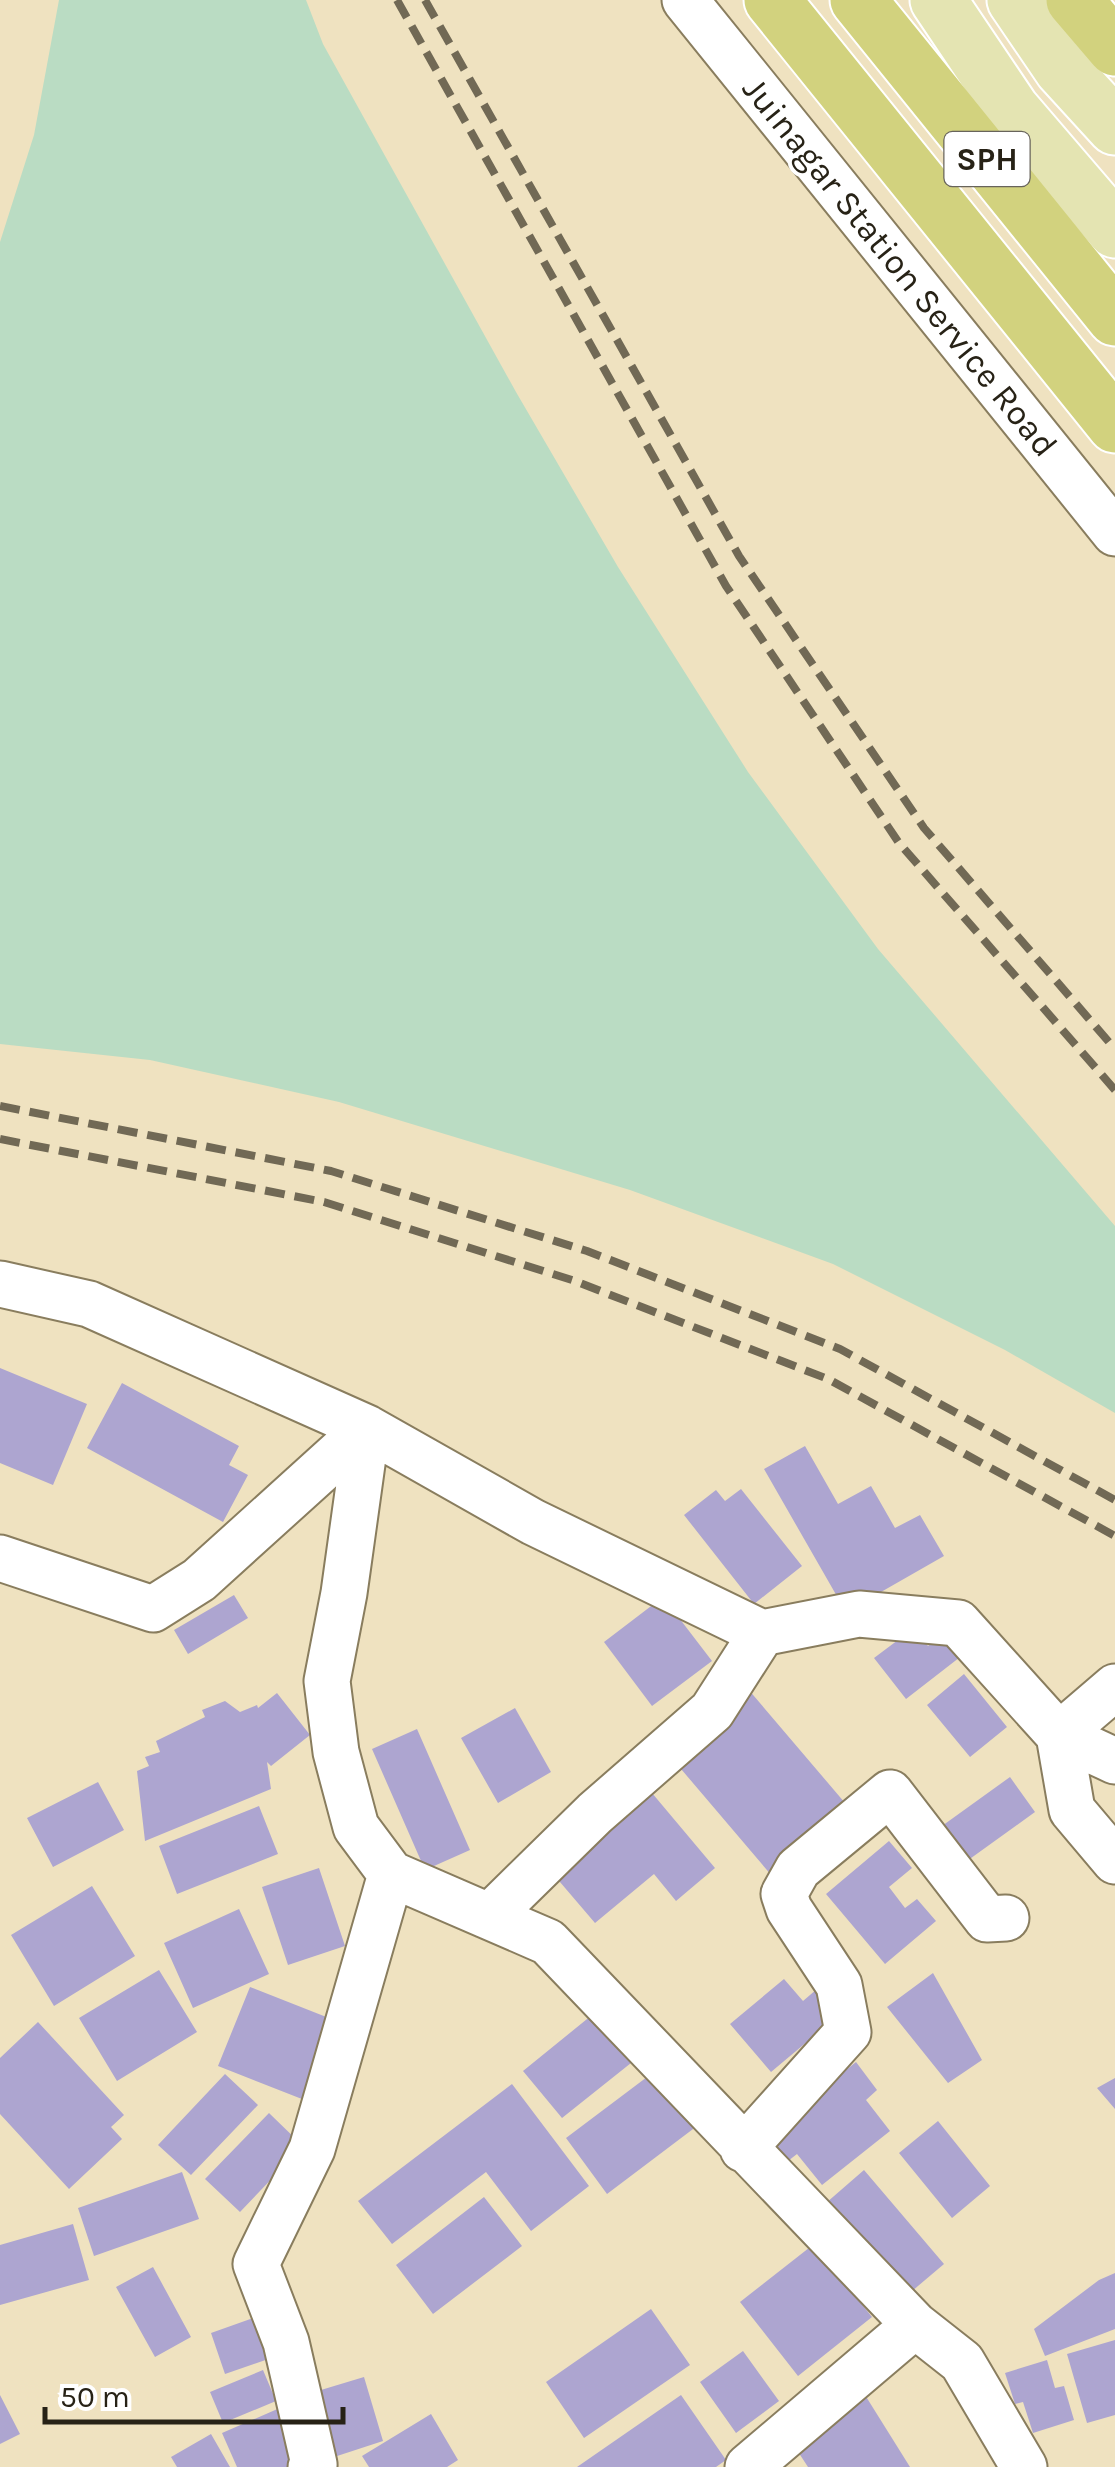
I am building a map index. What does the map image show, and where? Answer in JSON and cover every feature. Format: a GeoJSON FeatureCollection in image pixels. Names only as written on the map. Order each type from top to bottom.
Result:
{"type":"FeatureCollection","features":[{"type":"Feature","properties":{"kind":"highway"},"geometry":{"type":"LineString","coordinates":[[772,0],[1115,425]]}},
{"type":"Feature","properties":{"kind":"highway","name":"SPH"},"geometry":{"type":"LineString","coordinates":[[858,0],[1115,318]]}},
{"type":"Feature","properties":{"kind":"highway"},"geometry":{"type":"LineString","coordinates":[[1074,0],[1114,47]]}},
{"type":"Feature","properties":{"kind":"main road"},"geometry":{"type":"LineString","coordinates":[[938,0],[1012,110],[1115,230]]}},
{"type":"Feature","properties":{"kind":"main road"},"geometry":{"type":"LineString","coordinates":[[1015,0],[1062,70],[1115,127]]}},
{"type":"Feature","properties":{"kind":"street","name":"Juinagar Station Service Road"},"geometry":{"type":"LineString","coordinates":[[684,0],[1115,533]]}},
{"type":"Feature","properties":{"kind":"street"},"geometry":{"type":"LineString","coordinates":[[0,1284],[89,1304],[367,1428],[533,1522],[762,1632],[860,1614],[958,1622],[1058,1736],[1115,1761]]}},
{"type":"Feature","properties":{"kind":"street"},"geometry":{"type":"LineString","coordinates":[[0,1558],[153,1609],[199,1580],[367,1428]]}},
{"type":"Feature","properties":{"kind":"street"},"geometry":{"type":"LineString","coordinates":[[367,1428],[328,1681],[336,1752],[356,1827],[390,1874],[548,1942],[915,2325],[962,2362],[1024,2467]]}},
{"type":"Feature","properties":{"kind":"street"},"geometry":{"type":"LineString","coordinates":[[491,1915],[594,1813],[712,1710],[762,1632]]}},
{"type":"Feature","properties":{"kind":"street"},"geometry":{"type":"LineString","coordinates":[[1058,1736],[1115,1686]]}},
{"type":"Feature","properties":{"kind":"street"},"geometry":{"type":"LineString","coordinates":[[1058,1736],[1072,1810],[1115,1861]]}},
{"type":"Feature","properties":{"kind":"street"},"geometry":{"type":"LineString","coordinates":[[1072,1810],[1115,1773]]}},
{"type":"Feature","properties":{"kind":"street"},"geometry":{"type":"LineString","coordinates":[[743,2149],[848,2032],[840,1986],[789,1909],[784,1894],[798,1869],[890,1793],[987,1919],[1006,1918]]}},
{"type":"Feature","properties":{"kind":"street"},"geometry":{"type":"LineString","coordinates":[[312,2467],[286,2342],[256,2264],[312,2149],[390,1874]]}},
{"type":"Feature","properties":{"kind":"street"},"geometry":{"type":"LineString","coordinates":[[748,2467],[915,2325]]}},
{"type":"Feature","properties":{"kind":"green space"},"geometry":{"type":"Polygon","coordinates":[[[59,0],[306,0],[323,44],[516,392],[618,567],[748,772],[878,949],[1115,1226],[1115,1413],[1005,1350],[833,1264],[630,1190],[339,1102],[150,1060],[0,1044],[0,242],[34,135],[59,0]]]}},
{"type":"Feature","properties":{"kind":"building"},"geometry":{"type":"Polygon","coordinates":[[[0,1368],[87,1404],[53,1485],[0,1463],[0,1368]]]}},
{"type":"Feature","properties":{"kind":"building"},"geometry":{"type":"Polygon","coordinates":[[[122,1383],[239,1446],[229,1465],[248,1475],[223,1522],[87,1448],[122,1383]]]}},
{"type":"Feature","properties":{"kind":"building"},"geometry":{"type":"Polygon","coordinates":[[[805,1446],[838,1504],[871,1486],[895,1528],[920,1515],[944,1556],[846,1612],[764,1469],[805,1446]]]}},
{"type":"Feature","properties":{"kind":"building"},"geometry":{"type":"Polygon","coordinates":[[[741,1489],[802,1566],[754,1604],[684,1515],[716,1490],[725,1501],[741,1489]]]}},
{"type":"Feature","properties":{"kind":"building"},"geometry":{"type":"Polygon","coordinates":[[[234,1595],[248,1618],[188,1654],[174,1630],[234,1595]]]}},
{"type":"Feature","properties":{"kind":"building"},"geometry":{"type":"Polygon","coordinates":[[[663,1597],[712,1661],[652,1706],[604,1642],[663,1597]]]}},
{"type":"Feature","properties":{"kind":"building"},"geometry":{"type":"Polygon","coordinates":[[[914,1628],[928,1646],[946,1631],[964,1654],[906,1699],[874,1658],[914,1628]]]}},
{"type":"Feature","properties":{"kind":"building"},"geometry":{"type":"Polygon","coordinates":[[[964,1674],[1007,1727],[970,1757],[927,1705],[964,1674]]]}},
{"type":"Feature","properties":{"kind":"building"},"geometry":{"type":"Polygon","coordinates":[[[748,1689],[851,1810],[772,1876],[670,1756],[748,1689]]]}},
{"type":"Feature","properties":{"kind":"building"},"geometry":{"type":"Polygon","coordinates":[[[277,1693],[310,1735],[271,1766],[267,1762],[271,1789],[145,1841],[137,1771],[149,1766],[145,1757],[160,1752],[156,1741],[205,1717],[202,1710],[225,1701],[240,1712],[257,1705],[258,1708],[277,1693]]]}},
{"type":"Feature","properties":{"kind":"building"},"geometry":{"type":"Polygon","coordinates":[[[515,1708],[551,1772],[498,1803],[461,1738],[515,1708]]]}},
{"type":"Feature","properties":{"kind":"building"},"geometry":{"type":"Polygon","coordinates":[[[417,1729],[470,1850],[425,1870],[372,1749],[417,1729]]]}},
{"type":"Feature","properties":{"kind":"building"},"geometry":{"type":"Polygon","coordinates":[[[1010,1777],[1035,1812],[960,1866],[935,1831],[1010,1777]]]}},
{"type":"Feature","properties":{"kind":"building"},"geometry":{"type":"Polygon","coordinates":[[[98,1782],[124,1830],[53,1867],[27,1818],[98,1782]]]}},
{"type":"Feature","properties":{"kind":"building"},"geometry":{"type":"Polygon","coordinates":[[[652,1793],[715,1868],[676,1901],[654,1874],[595,1923],[554,1875],[652,1793]]]}},
{"type":"Feature","properties":{"kind":"building"},"geometry":{"type":"Polygon","coordinates":[[[259,1806],[278,1854],[177,1894],[159,1846],[259,1806]]]}},
{"type":"Feature","properties":{"kind":"building"},"geometry":{"type":"Polygon","coordinates":[[[889,1841],[912,1868],[889,1887],[905,1908],[917,1899],[936,1921],[885,1964],[826,1894],[889,1841]]]}},
{"type":"Feature","properties":{"kind":"building"},"geometry":{"type":"Polygon","coordinates":[[[319,1868],[345,1946],[288,1965],[262,1887],[319,1868]]]}},
{"type":"Feature","properties":{"kind":"building"},"geometry":{"type":"Polygon","coordinates":[[[92,1886],[135,1956],[54,2006],[11,1935],[92,1886]]]}},
{"type":"Feature","properties":{"kind":"building"},"geometry":{"type":"Polygon","coordinates":[[[239,1909],[269,1974],[193,2008],[164,1943],[239,1909]]]}},
{"type":"Feature","properties":{"kind":"building"},"geometry":{"type":"Polygon","coordinates":[[[159,1970],[197,2032],[117,2081],[79,2018],[159,1970]]]}},
{"type":"Feature","properties":{"kind":"building"},"geometry":{"type":"Polygon","coordinates":[[[933,1973],[982,2060],[948,2083],[887,2007],[933,1973]]]}},
{"type":"Feature","properties":{"kind":"building"},"geometry":{"type":"Polygon","coordinates":[[[784,1979],[803,2001],[817,1989],[839,2015],[771,2072],[730,2024],[784,1979]]]}},
{"type":"Feature","properties":{"kind":"building"},"geometry":{"type":"Polygon","coordinates":[[[250,1987],[339,2022],[307,2101],[218,2066],[250,1987]]]}},
{"type":"Feature","properties":{"kind":"building"},"geometry":{"type":"Polygon","coordinates":[[[592,2015],[631,2063],[562,2118],[523,2071],[592,2015]]]}},
{"type":"Feature","properties":{"kind":"building"},"geometry":{"type":"Polygon","coordinates":[[[38,2022],[124,2115],[111,2127],[122,2139],[69,2189],[0,2114],[0,2058],[38,2022]]]}},
{"type":"Feature","properties":{"kind":"building"},"geometry":{"type":"Polygon","coordinates":[[[856,2062],[877,2090],[866,2100],[890,2131],[822,2185],[797,2154],[788,2161],[766,2134],[856,2062]]]}},
{"type":"Feature","properties":{"kind":"building"},"geometry":{"type":"Polygon","coordinates":[[[659,2068],[701,2123],[607,2194],[566,2138],[659,2068]]]}},
{"type":"Feature","properties":{"kind":"building"},"geometry":{"type":"Polygon","coordinates":[[[225,2074],[258,2105],[191,2175],[158,2145],[225,2074]]]}},
{"type":"Feature","properties":{"kind":"building"},"geometry":{"type":"Polygon","coordinates":[[[1115,2078],[1115,2109],[1097,2088],[1115,2078]]]}},
{"type":"Feature","properties":{"kind":"building"},"geometry":{"type":"Polygon","coordinates":[[[512,2084],[589,2186],[531,2231],[486,2172],[392,2244],[358,2201],[512,2084]]]}},
{"type":"Feature","properties":{"kind":"building"},"geometry":{"type":"Polygon","coordinates":[[[269,2113],[303,2146],[240,2212],[205,2179],[269,2113]]]}},
{"type":"Feature","properties":{"kind":"building"},"geometry":{"type":"Polygon","coordinates":[[[938,2121],[990,2186],[952,2218],[899,2153],[938,2121]]]}},
{"type":"Feature","properties":{"kind":"building"},"geometry":{"type":"Polygon","coordinates":[[[864,2170],[944,2264],[905,2297],[826,2203],[864,2170]]]}},
{"type":"Feature","properties":{"kind":"building"},"geometry":{"type":"Polygon","coordinates":[[[182,2172],[199,2219],[94,2256],[78,2208],[182,2172]]]}},
{"type":"Feature","properties":{"kind":"building"},"geometry":{"type":"Polygon","coordinates":[[[484,2197],[522,2246],[433,2314],[396,2265],[484,2197]]]}},
{"type":"Feature","properties":{"kind":"building"},"geometry":{"type":"Polygon","coordinates":[[[73,2224],[89,2280],[0,2305],[0,2245],[73,2224]]]}},
{"type":"Feature","properties":{"kind":"building"},"geometry":{"type":"Polygon","coordinates":[[[814,2244],[872,2317],[798,2376],[740,2302],[814,2244]]]}},
{"type":"Feature","properties":{"kind":"building"},"geometry":{"type":"Polygon","coordinates":[[[153,2267],[191,2337],[155,2357],[116,2287],[153,2267]]]}},
{"type":"Feature","properties":{"kind":"building"},"geometry":{"type":"Polygon","coordinates":[[[1115,2273],[1115,2329],[1045,2356],[1034,2329],[1099,2280],[1115,2273]]]}},
{"type":"Feature","properties":{"kind":"building"},"geometry":{"type":"Polygon","coordinates":[[[651,2309],[690,2365],[584,2438],[546,2382],[651,2309]]]}},
{"type":"Feature","properties":{"kind":"building"},"geometry":{"type":"Polygon","coordinates":[[[262,2315],[277,2356],[225,2374],[211,2333],[262,2315]]]}},
{"type":"Feature","properties":{"kind":"building"},"geometry":{"type":"Polygon","coordinates":[[[1115,2340],[1115,2415],[1087,2423],[1067,2354],[1115,2340]]]}},
{"type":"Feature","properties":{"kind":"building"},"geometry":{"type":"Polygon","coordinates":[[[743,2351],[779,2401],[736,2433],[700,2382],[743,2351]]]}},
{"type":"Feature","properties":{"kind":"building"},"geometry":{"type":"Polygon","coordinates":[[[1047,2360],[1055,2388],[1064,2386],[1074,2420],[1033,2433],[1023,2402],[1015,2404],[1005,2373],[1047,2360]]]}},
{"type":"Feature","properties":{"kind":"building"},"geometry":{"type":"Polygon","coordinates":[[[263,2370],[276,2401],[223,2423],[210,2392],[263,2370]]]}},
{"type":"Feature","properties":{"kind":"building"},"geometry":{"type":"Polygon","coordinates":[[[364,2377],[383,2441],[331,2458],[311,2393],[364,2377]]]}},
{"type":"Feature","properties":{"kind":"building"},"geometry":{"type":"Polygon","coordinates":[[[0,2395],[20,2434],[0,2444],[0,2395]]]}},
{"type":"Feature","properties":{"kind":"building"},"geometry":{"type":"Polygon","coordinates":[[[681,2395],[726,2460],[716,2467],[577,2467],[681,2395]]]}},
{"type":"Feature","properties":{"kind":"building"},"geometry":{"type":"Polygon","coordinates":[[[865,2395],[910,2467],[808,2467],[789,2438],[865,2395]]]}},
{"type":"Feature","properties":{"kind":"building"},"geometry":{"type":"Polygon","coordinates":[[[282,2407],[305,2459],[287,2467],[237,2467],[222,2433],[282,2407]]]}},
{"type":"Feature","properties":{"kind":"building"},"geometry":{"type":"Polygon","coordinates":[[[431,2414],[458,2460],[447,2467],[369,2467],[362,2456],[431,2414]]]}},
{"type":"Feature","properties":{"kind":"building"},"geometry":{"type":"Polygon","coordinates":[[[211,2434],[230,2467],[177,2467],[171,2457],[211,2434]]]}},
{"type":"Feature","properties":{"kind":"railway"},"geometry":{"type":"LineString","coordinates":[[397,0],[726,586],[899,843],[1115,1090]]}},
{"type":"Feature","properties":{"kind":"railway"},"geometry":{"type":"LineString","coordinates":[[425,0],[739,556],[924,828],[1115,1049]]}},
{"type":"Feature","properties":{"kind":"railway"},"geometry":{"type":"LineString","coordinates":[[0,1106],[331,1171],[587,1251],[840,1349],[1115,1500]]}},
{"type":"Feature","properties":{"kind":"railway"},"geometry":{"type":"LineString","coordinates":[[0,1139],[324,1202],[572,1280],[828,1379],[1115,1536]]}}]}
